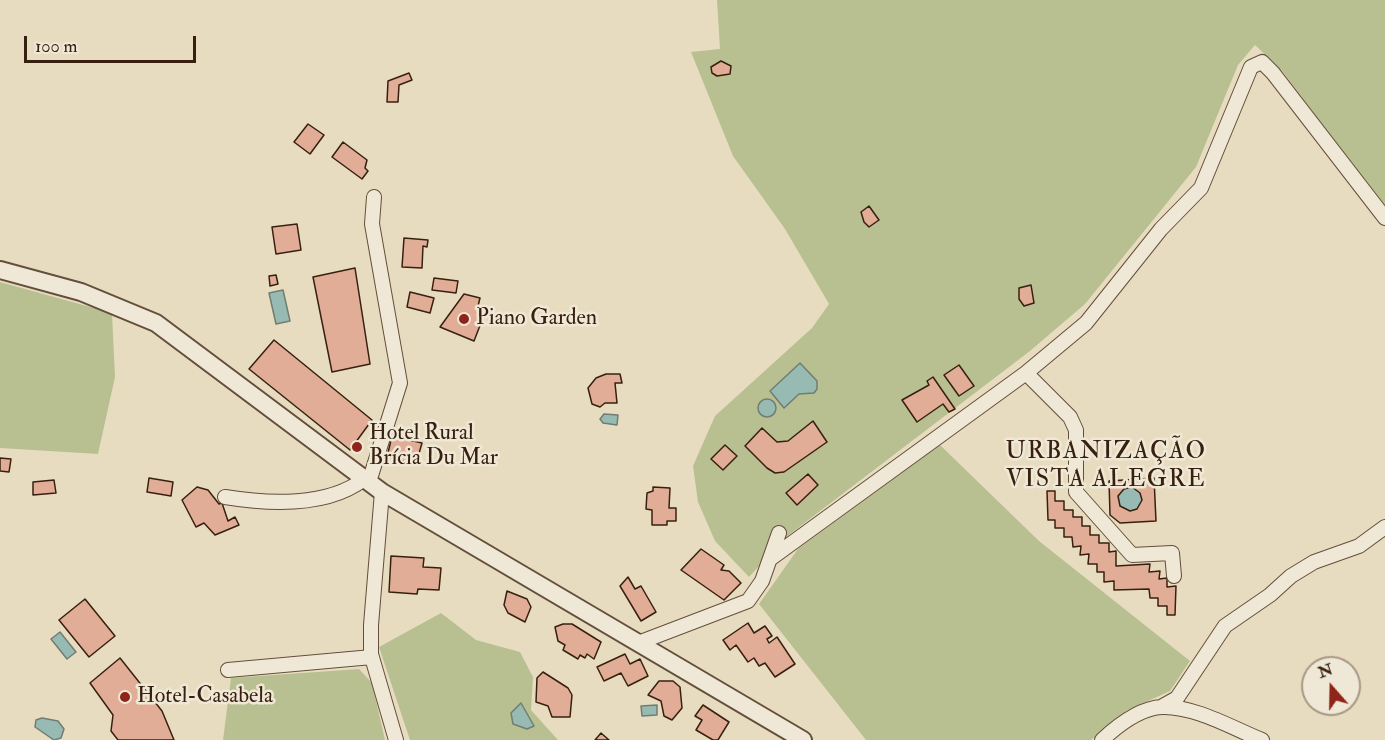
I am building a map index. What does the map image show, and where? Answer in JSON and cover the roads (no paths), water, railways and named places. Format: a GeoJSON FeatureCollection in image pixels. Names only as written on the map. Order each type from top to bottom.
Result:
{"type":"FeatureCollection","features":[{"type":"Feature","properties":{"kind":"street"},"geometry":{"type":"LineString","coordinates":[[770,559],[1026,373],[1086,323],[1161,229],[1201,188],[1251,67],[1262,62],[1273,73],[1385,218]]}},
{"type":"Feature","properties":{"kind":"street"},"geometry":{"type":"LineString","coordinates":[[374,196],[372,224],[400,383],[372,484],[370,625],[372,657],[396,740]]}},
{"type":"Feature","properties":{"kind":"street"},"geometry":{"type":"LineString","coordinates":[[0,270],[81,292],[156,323],[372,484],[803,740]]}},
{"type":"Feature","properties":{"kind":"street"},"geometry":{"type":"LineString","coordinates":[[1026,373],[1070,417],[1076,430],[1076,492],[1132,555],[1172,553],[1174,576]]}},
{"type":"Feature","properties":{"kind":"street"},"geometry":{"type":"LineString","coordinates":[[225,497],[258,503],[317,498],[372,484]]}},
{"type":"Feature","properties":{"kind":"street"},"geometry":{"type":"LineString","coordinates":[[1102,740],[1134,716],[1161,707],[1177,698],[1225,626],[1270,596],[1291,576],[1314,562],[1359,546],[1385,527]]}},
{"type":"Feature","properties":{"kind":"street"},"geometry":{"type":"LineString","coordinates":[[638,643],[748,601],[762,581],[779,533]]}},
{"type":"Feature","properties":{"kind":"street"},"geometry":{"type":"LineString","coordinates":[[228,670],[372,657]]}},
{"type":"Feature","properties":{"kind":"street"},"geometry":{"type":"LineString","coordinates":[[1161,707],[1188,711],[1262,740]]}},
{"type":"Feature","properties":{"kind":"water"},"geometry":{"type":"Polygon","coordinates":[[[283,290],[290,321],[276,324],[269,293],[283,290]]]}},
{"type":"Feature","properties":{"kind":"water"},"geometry":{"type":"Polygon","coordinates":[[[800,363],[817,381],[817,389],[814,393],[799,394],[784,408],[770,391],[800,363]]]}},
{"type":"Feature","properties":{"kind":"water"},"geometry":{"type":"Polygon","coordinates":[[[767,399],[773,402],[776,408],[773,414],[767,417],[761,414],[758,408],[761,402],[767,399]]]}},
{"type":"Feature","properties":{"kind":"water"},"geometry":{"type":"Polygon","coordinates":[[[604,414],[618,415],[617,425],[603,423],[600,419],[604,414]]]}},
{"type":"Feature","properties":{"kind":"water"},"geometry":{"type":"Polygon","coordinates":[[[1130,487],[1138,491],[1142,499],[1138,507],[1130,511],[1122,507],[1118,499],[1122,491],[1130,487]]]}},
{"type":"Feature","properties":{"kind":"water"},"geometry":{"type":"Polygon","coordinates":[[[60,632],[76,652],[67,659],[51,639],[60,632]]]}},
{"type":"Feature","properties":{"kind":"water"},"geometry":{"type":"Polygon","coordinates":[[[521,703],[534,726],[527,729],[513,724],[511,713],[521,703]]]}},
{"type":"Feature","properties":{"kind":"water"},"geometry":{"type":"Polygon","coordinates":[[[657,705],[657,715],[642,716],[641,706],[657,705]]]}},
{"type":"Feature","properties":{"kind":"water"},"geometry":{"type":"Polygon","coordinates":[[[42,718],[58,721],[64,729],[61,738],[54,740],[35,727],[36,720],[42,718]]]}},
{"type":"Feature","properties":{"kind":"place","name":"Piano Garden"},"geometry":{"type":"Point","coordinates":[464,319]}},
{"type":"Feature","properties":{"kind":"place","name":"Hotel Rural Brícia Du Mar"},"geometry":{"type":"Point","coordinates":[357,447]}},
{"type":"Feature","properties":{"kind":"place","name":"Hotel-Casabela"},"geometry":{"type":"Point","coordinates":[125,697]}},
{"type":"Feature","properties":{"kind":"district","name":"URBANIZAÇÃO VISTA ALEGRE"},"geometry":{"type":"Point","coordinates":[1106,467]}}]}
